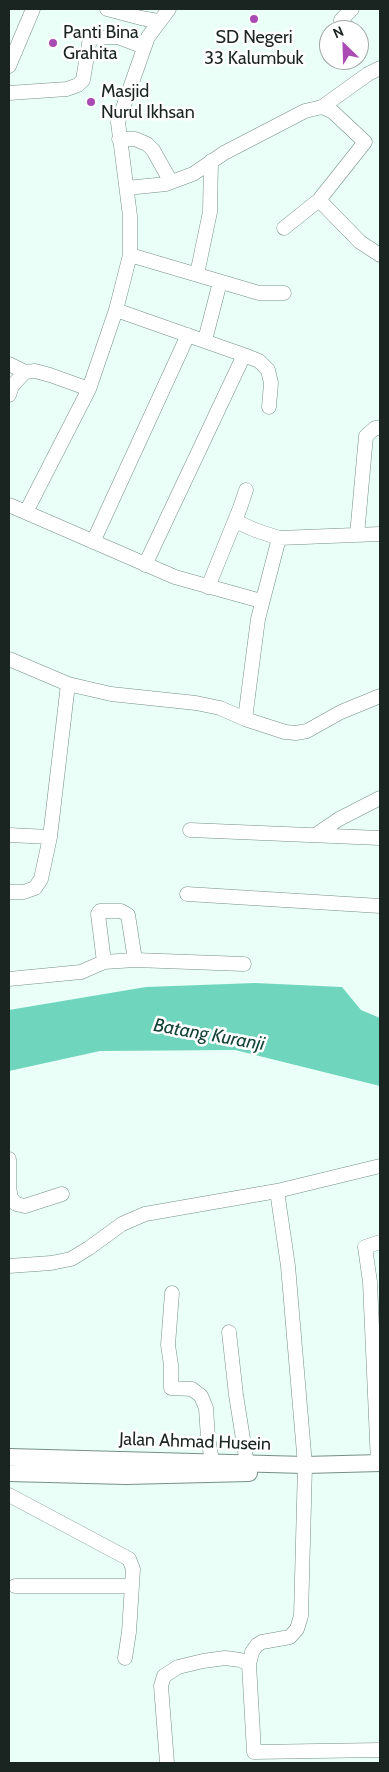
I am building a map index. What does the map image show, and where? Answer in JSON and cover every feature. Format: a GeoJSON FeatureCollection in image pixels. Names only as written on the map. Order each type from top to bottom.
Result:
{"type":"FeatureCollection","features":[{"type":"Feature","properties":{"kind":"main road","name":"Jalan Ahmad Husein"},"geometry":{"type":"LineString","coordinates":[[9,1456],[212,1462],[304,1468]]}},
{"type":"Feature","properties":{"kind":"main road","name":"Jalan Ahmad Husein"},"geometry":{"type":"LineString","coordinates":[[9,1472],[126,1476],[379,1465]]}},
{"type":"Feature","properties":{"kind":"street"},"geometry":{"type":"LineString","coordinates":[[9,66],[33,9]]}},
{"type":"Feature","properties":{"kind":"street"},"geometry":{"type":"LineString","coordinates":[[107,9],[158,21]]}},
{"type":"Feature","properties":{"kind":"street"},"geometry":{"type":"LineString","coordinates":[[26,512],[89,388],[116,310],[130,255],[130,216],[118,122],[148,37],[158,21],[169,9]]}},
{"type":"Feature","properties":{"kind":"street"},"geometry":{"type":"LineString","coordinates":[[342,20],[352,9]]}},
{"type":"Feature","properties":{"kind":"street"},"geometry":{"type":"LineString","coordinates":[[118,37],[122,13]]}},
{"type":"Feature","properties":{"kind":"street"},"geometry":{"type":"LineString","coordinates":[[9,93],[67,89],[78,86],[83,80],[90,38],[118,37],[144,48]]}},
{"type":"Feature","properties":{"kind":"street"},"geometry":{"type":"LineString","coordinates":[[126,188],[170,182],[193,174],[211,161],[305,111],[322,107],[368,74],[380,68]]}},
{"type":"Feature","properties":{"kind":"street"},"geometry":{"type":"LineString","coordinates":[[284,228],[319,200],[365,142],[333,112],[322,107]]}},
{"type":"Feature","properties":{"kind":"street"},"geometry":{"type":"LineString","coordinates":[[119,139],[135,139],[147,144],[154,150],[170,182]]}},
{"type":"Feature","properties":{"kind":"street"},"geometry":{"type":"LineString","coordinates":[[197,274],[210,212],[211,161]]}},
{"type":"Feature","properties":{"kind":"street"},"geometry":{"type":"LineString","coordinates":[[319,200],[360,242],[380,255]]}},
{"type":"Feature","properties":{"kind":"street"},"geometry":{"type":"LineString","coordinates":[[130,255],[259,293],[284,293]]}},
{"type":"Feature","properties":{"kind":"street"},"geometry":{"type":"LineString","coordinates":[[205,340],[220,282]]}},
{"type":"Feature","properties":{"kind":"street"},"geometry":{"type":"LineString","coordinates":[[116,310],[205,340],[258,361],[268,370],[271,383],[269,407]]}},
{"type":"Feature","properties":{"kind":"street"},"geometry":{"type":"LineString","coordinates":[[93,542],[188,335]]}},
{"type":"Feature","properties":{"kind":"street"},"geometry":{"type":"LineString","coordinates":[[145,565],[244,355]]}},
{"type":"Feature","properties":{"kind":"street"},"geometry":{"type":"LineString","coordinates":[[9,364],[25,372],[35,371],[89,388]]}},
{"type":"Feature","properties":{"kind":"street"},"geometry":{"type":"LineString","coordinates":[[9,395],[12,386],[25,372]]}},
{"type":"Feature","properties":{"kind":"street"},"geometry":{"type":"LineString","coordinates":[[357,535],[366,436],[375,428],[380,428]]}},
{"type":"Feature","properties":{"kind":"street"},"geometry":{"type":"LineString","coordinates":[[208,587],[246,490]]}},
{"type":"Feature","properties":{"kind":"street"},"geometry":{"type":"LineString","coordinates":[[9,505],[145,565],[208,587],[262,601]]}},
{"type":"Feature","properties":{"kind":"street"},"geometry":{"type":"LineString","coordinates":[[235,521],[279,538],[380,534]]}},
{"type":"Feature","properties":{"kind":"street"},"geometry":{"type":"LineString","coordinates":[[245,719],[258,619],[279,538]]}},
{"type":"Feature","properties":{"kind":"street"},"geometry":{"type":"LineString","coordinates":[[9,659],[68,684],[111,694],[196,703],[220,708],[245,719],[285,732],[307,731],[341,712],[380,696]]}},
{"type":"Feature","properties":{"kind":"street"},"geometry":{"type":"LineString","coordinates":[[9,892],[24,892],[35,888],[41,879],[50,837],[68,684]]}},
{"type":"Feature","properties":{"kind":"street"},"geometry":{"type":"LineString","coordinates":[[317,834],[339,819],[380,798]]}},
{"type":"Feature","properties":{"kind":"street"},"geometry":{"type":"LineString","coordinates":[[190,830],[380,838]]}},
{"type":"Feature","properties":{"kind":"street"},"geometry":{"type":"LineString","coordinates":[[9,835],[50,837]]}},
{"type":"Feature","properties":{"kind":"street"},"geometry":{"type":"LineString","coordinates":[[187,894],[380,906]]}},
{"type":"Feature","properties":{"kind":"street"},"geometry":{"type":"LineString","coordinates":[[104,962],[98,914],[100,911],[121,911],[128,915],[135,960]]}},
{"type":"Feature","properties":{"kind":"street"},"geometry":{"type":"LineString","coordinates":[[9,979],[81,972],[104,962],[135,960],[244,964]]}},
{"type":"Feature","properties":{"kind":"street"},"geometry":{"type":"LineString","coordinates":[[9,1159],[9,1186],[11,1198],[16,1204],[25,1206],[62,1194]]}},
{"type":"Feature","properties":{"kind":"street"},"geometry":{"type":"LineString","coordinates":[[9,1266],[51,1263],[71,1259],[122,1224],[145,1214],[277,1191],[380,1166]]}},
{"type":"Feature","properties":{"kind":"street"},"geometry":{"type":"LineString","coordinates":[[277,1191],[290,1284],[304,1468],[301,1616],[293,1635],[262,1642],[257,1645],[249,1664],[253,1758],[380,1750]]}},
{"type":"Feature","properties":{"kind":"street"},"geometry":{"type":"LineString","coordinates":[[379,1465],[370,1282],[365,1247],[380,1242]]}},
{"type":"Feature","properties":{"kind":"street"},"geometry":{"type":"LineString","coordinates":[[172,1292],[168,1351],[170,1388],[192,1389],[201,1396],[206,1408],[212,1462]]}},
{"type":"Feature","properties":{"kind":"street"},"geometry":{"type":"LineString","coordinates":[[229,1332],[236,1396],[247,1464]]}},
{"type":"Feature","properties":{"kind":"street"},"geometry":{"type":"LineString","coordinates":[[9,1495],[129,1559],[133,1569],[129,1632],[125,1658]]}},
{"type":"Feature","properties":{"kind":"street"},"geometry":{"type":"LineString","coordinates":[[14,1586],[132,1586]]}},
{"type":"Feature","properties":{"kind":"street"},"geometry":{"type":"LineString","coordinates":[[167,1763],[161,1686],[164,1676],[178,1667],[224,1658],[240,1660],[249,1664]]}},
{"type":"Feature","properties":{"kind":"water","name":"Batang Kuranji"},"geometry":{"type":"Polygon","coordinates":[[[255,983],[342,987],[361,1010],[380,1018],[380,1086],[235,1050],[100,1051],[9,1071],[9,1010],[146,987],[255,983]]]}},
{"type":"Feature","properties":{"kind":"place","name":"SD Negeri 33 Kalumbuk"},"geometry":{"type":"Point","coordinates":[254,19]}},
{"type":"Feature","properties":{"kind":"place","name":"Panti Bina Grahita"},"geometry":{"type":"Point","coordinates":[53,43]}},
{"type":"Feature","properties":{"kind":"place","name":"Masjid Nurul Ikhsan"},"geometry":{"type":"Point","coordinates":[91,102]}}]}
